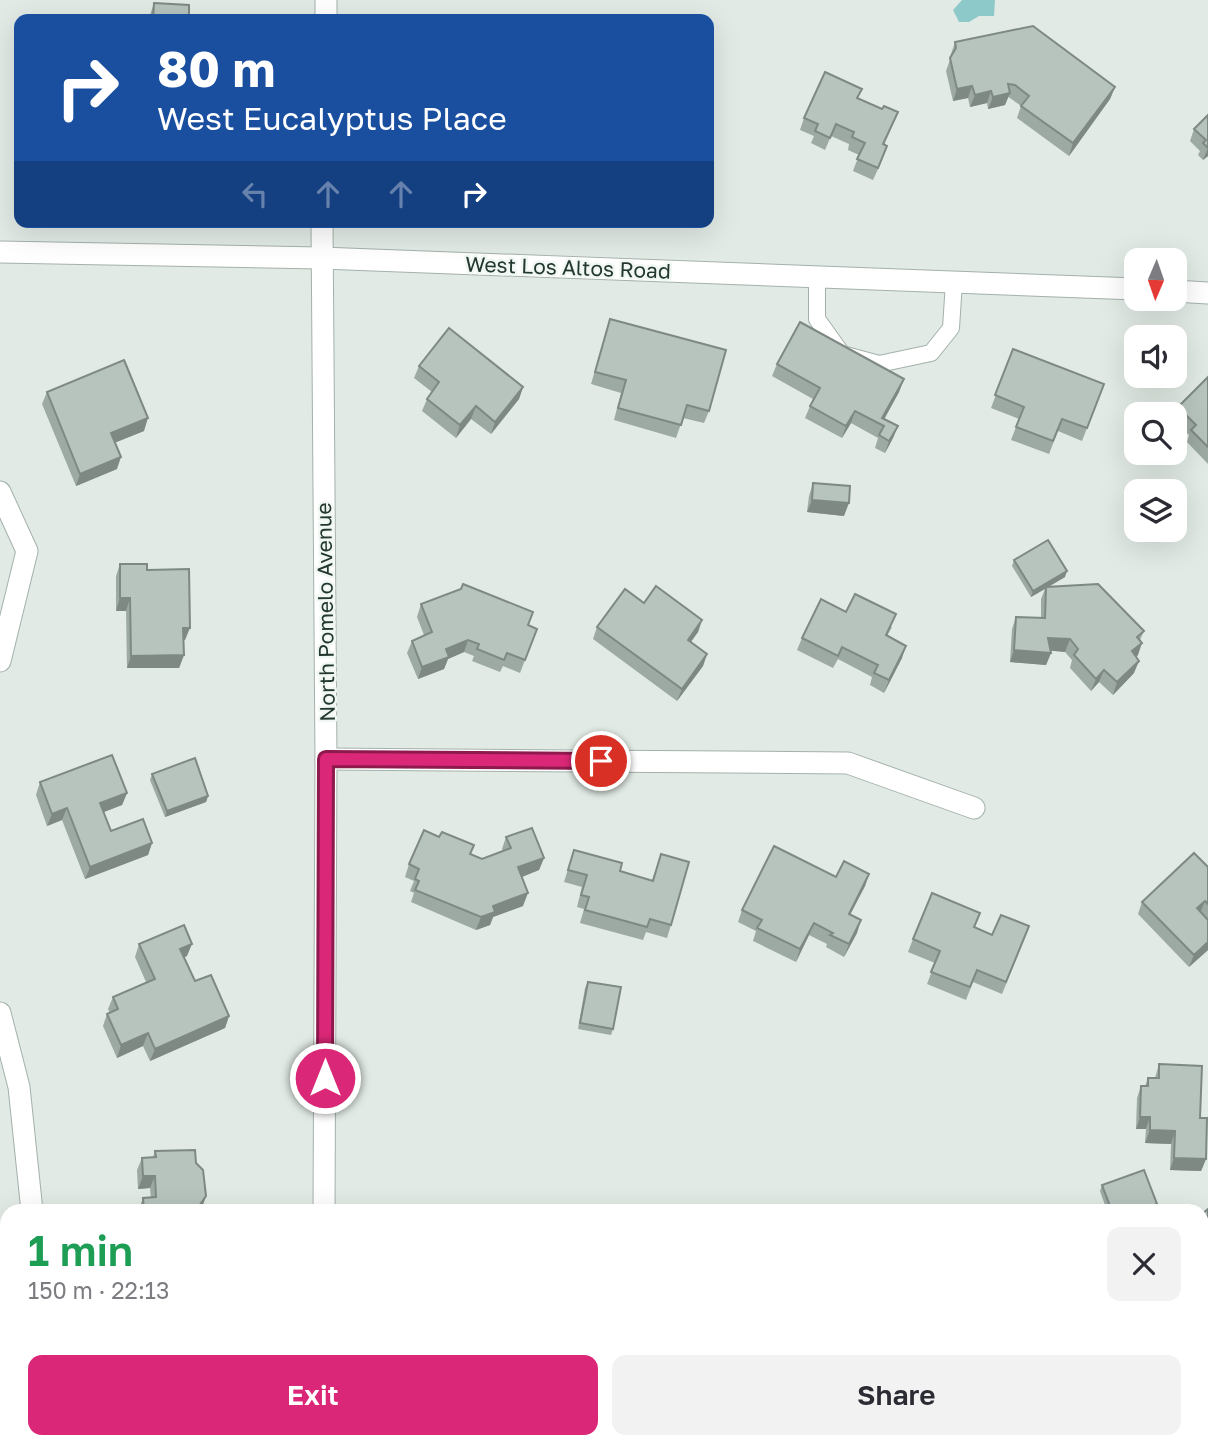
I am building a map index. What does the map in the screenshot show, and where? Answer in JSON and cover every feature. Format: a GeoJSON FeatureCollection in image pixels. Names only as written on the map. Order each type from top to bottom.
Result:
{"type":"FeatureCollection","features":[{"type":"Feature","properties":{"kind":"street","name":"North Pomelo Avenue"},"geometry":{"type":"LineString","coordinates":[[322,228],[326,759],[324,1204]]}},
{"type":"Feature","properties":{"kind":"street","name":"West Los Altos Road"},"geometry":{"type":"LineString","coordinates":[[0,252],[321,258],[1124,289]]}},
{"type":"Feature","properties":{"kind":"street"},"geometry":{"type":"LineString","coordinates":[[1187,292],[1208,293]]}},
{"type":"Feature","properties":{"kind":"street"},"geometry":{"type":"LineString","coordinates":[[0,492],[27,551],[0,661]]}},
{"type":"Feature","properties":{"kind":"street"},"geometry":{"type":"LineString","coordinates":[[326,759],[848,763],[974,808]]}},
{"type":"Feature","properties":{"kind":"street"},"geometry":{"type":"LineString","coordinates":[[0,1013],[19,1087],[31,1204]]}},
{"type":"Feature","properties":{"kind":"lane"},"geometry":{"type":"LineString","coordinates":[[817,276],[817,319],[823,328],[842,354],[878,364],[931,353],[951,328],[954,282]]}},
{"type":"Feature","properties":{"kind":"water"},"geometry":{"type":"Polygon","coordinates":[[[962,0],[995,0],[994,16],[979,16],[969,22],[959,22],[953,10],[962,0]]]}},
{"type":"Feature","properties":{"kind":"building"},"geometry":{"type":"Polygon","coordinates":[[[154,3],[189,5],[189,14],[153,14],[154,3]]]}},
{"type":"Feature","properties":{"kind":"building"},"geometry":{"type":"Polygon","coordinates":[[[1033,26],[1115,87],[1073,143],[1021,106],[1029,96],[1015,85],[1008,84],[1010,93],[993,97],[991,91],[975,95],[972,86],[957,89],[950,58],[956,48],[955,42],[1033,26]]]}},
{"type":"Feature","properties":{"kind":"building"},"geometry":{"type":"Polygon","coordinates":[[[825,72],[862,89],[857,98],[882,109],[884,106],[898,112],[883,144],[887,146],[878,168],[857,159],[865,143],[852,137],[854,132],[836,124],[830,138],[815,131],[818,124],[804,118],[825,72]]]}},
{"type":"Feature","properties":{"kind":"building"},"geometry":{"type":"Polygon","coordinates":[[[1208,115],[1208,148],[1203,143],[1206,140],[1194,129],[1208,115]]]}},
{"type":"Feature","properties":{"kind":"building"},"geometry":{"type":"Polygon","coordinates":[[[610,319],[726,350],[709,411],[687,405],[681,425],[618,408],[626,380],[595,372],[610,319]]]}},
{"type":"Feature","properties":{"kind":"building"},"geometry":{"type":"Polygon","coordinates":[[[800,322],[904,379],[882,418],[898,426],[889,441],[879,435],[884,426],[855,411],[846,426],[810,406],[820,388],[777,364],[800,322]]]}},
{"type":"Feature","properties":{"kind":"building"},"geometry":{"type":"Polygon","coordinates":[[[449,328],[523,387],[495,422],[476,406],[460,425],[427,399],[439,382],[419,366],[449,328]]]}},
{"type":"Feature","properties":{"kind":"building"},"geometry":{"type":"Polygon","coordinates":[[[1013,349],[1104,384],[1087,428],[1062,419],[1053,441],[1016,427],[1024,407],[995,395],[1013,349]]]}},
{"type":"Feature","properties":{"kind":"building"},"geometry":{"type":"Polygon","coordinates":[[[124,360],[148,418],[111,433],[121,457],[80,474],[47,392],[124,360]]]}},
{"type":"Feature","properties":{"kind":"building"},"geometry":{"type":"Polygon","coordinates":[[[1208,377],[1208,447],[1191,430],[1196,425],[1187,416],[1187,402],[1183,402],[1208,377]]]}},
{"type":"Feature","properties":{"kind":"building"},"geometry":{"type":"Polygon","coordinates":[[[813,483],[850,486],[849,503],[812,500],[813,483]]]}},
{"type":"Feature","properties":{"kind":"building"},"geometry":{"type":"Polygon","coordinates":[[[1048,540],[1067,571],[1033,591],[1014,560],[1048,540]]]}},
{"type":"Feature","properties":{"kind":"building"},"geometry":{"type":"Polygon","coordinates":[[[120,564],[147,564],[147,570],[189,569],[190,628],[183,628],[184,655],[131,656],[130,598],[120,598],[120,564]]]}},
{"type":"Feature","properties":{"kind":"building"},"geometry":{"type":"Polygon","coordinates":[[[463,584],[533,612],[528,625],[537,629],[525,660],[507,653],[504,660],[477,649],[479,644],[468,640],[446,649],[449,657],[422,667],[412,641],[432,632],[421,604],[461,589],[463,584]]]}},
{"type":"Feature","properties":{"kind":"building"},"geometry":{"type":"Polygon","coordinates":[[[1098,584],[1144,631],[1137,637],[1142,643],[1132,651],[1139,661],[1117,682],[1104,670],[1096,679],[1074,655],[1078,649],[1070,639],[1048,638],[1051,653],[1014,650],[1016,617],[1045,618],[1046,587],[1098,584]]]}},
{"type":"Feature","properties":{"kind":"building"},"geometry":{"type":"Polygon","coordinates":[[[656,586],[702,620],[688,640],[707,654],[682,689],[597,627],[625,589],[644,603],[656,586]]]}},
{"type":"Feature","properties":{"kind":"building"},"geometry":{"type":"Polygon","coordinates":[[[855,594],[896,614],[886,635],[906,646],[889,680],[874,673],[878,665],[842,647],[838,656],[802,638],[821,599],[846,612],[855,594]]]}},
{"type":"Feature","properties":{"kind":"building"},"geometry":{"type":"Polygon","coordinates":[[[112,755],[127,793],[100,803],[111,831],[143,819],[152,843],[90,867],[67,808],[52,814],[40,782],[112,755]]]}},
{"type":"Feature","properties":{"kind":"building"},"geometry":{"type":"Polygon","coordinates":[[[195,758],[208,796],[167,811],[152,774],[195,758]]]}},
{"type":"Feature","properties":{"kind":"building"},"geometry":{"type":"Polygon","coordinates":[[[532,828],[544,858],[518,867],[528,893],[493,906],[495,912],[481,917],[415,890],[419,881],[415,879],[419,869],[409,864],[424,830],[439,837],[442,832],[474,845],[470,854],[482,859],[511,848],[506,837],[532,828]]]}},
{"type":"Feature","properties":{"kind":"building"},"geometry":{"type":"Polygon","coordinates":[[[774,846],[836,877],[844,861],[869,874],[849,914],[861,920],[849,944],[814,923],[800,949],[757,928],[762,920],[742,910],[774,846]]]}},
{"type":"Feature","properties":{"kind":"building"},"geometry":{"type":"Polygon","coordinates":[[[574,850],[622,863],[620,871],[653,881],[661,854],[689,862],[671,925],[650,919],[647,927],[585,910],[589,897],[581,895],[587,875],[568,870],[574,850]]]}},
{"type":"Feature","properties":{"kind":"building"},"geometry":{"type":"Polygon","coordinates":[[[1194,853],[1208,867],[1208,904],[1205,901],[1197,908],[1208,920],[1208,942],[1194,955],[1142,902],[1194,853]]]}},
{"type":"Feature","properties":{"kind":"building"},"geometry":{"type":"Polygon","coordinates":[[[932,893],[980,913],[974,927],[992,935],[1001,915],[1029,926],[1006,982],[977,970],[970,987],[931,972],[940,951],[913,939],[932,893]]]}},
{"type":"Feature","properties":{"kind":"building"},"geometry":{"type":"Polygon","coordinates":[[[184,925],[192,944],[180,949],[195,981],[211,975],[229,1016],[155,1049],[148,1033],[121,1045],[107,1014],[118,1009],[113,997],[155,979],[139,944],[184,925]]]}},
{"type":"Feature","properties":{"kind":"building"},"geometry":{"type":"Polygon","coordinates":[[[588,982],[621,987],[613,1029],[580,1023],[588,982]]]}},
{"type":"Feature","properties":{"kind":"building"},"geometry":{"type":"Polygon","coordinates":[[[1159,1064],[1202,1066],[1200,1118],[1207,1118],[1206,1159],[1174,1158],[1175,1131],[1150,1130],[1150,1117],[1140,1117],[1141,1086],[1148,1086],[1148,1078],[1159,1078],[1159,1064]]]}},
{"type":"Feature","properties":{"kind":"building"},"geometry":{"type":"Polygon","coordinates":[[[195,1150],[196,1163],[203,1170],[206,1196],[200,1204],[143,1204],[143,1198],[156,1197],[155,1176],[143,1176],[142,1158],[156,1157],[155,1151],[195,1150]]]}},
{"type":"Feature","properties":{"kind":"building"},"geometry":{"type":"Polygon","coordinates":[[[1144,1170],[1157,1204],[1109,1204],[1102,1185],[1144,1170]]]}},
{"type":"Feature","properties":{"kind":"route"},"geometry":{"type":"LineString","coordinates":[[325,1078],[326,759],[601,761]]}}]}
